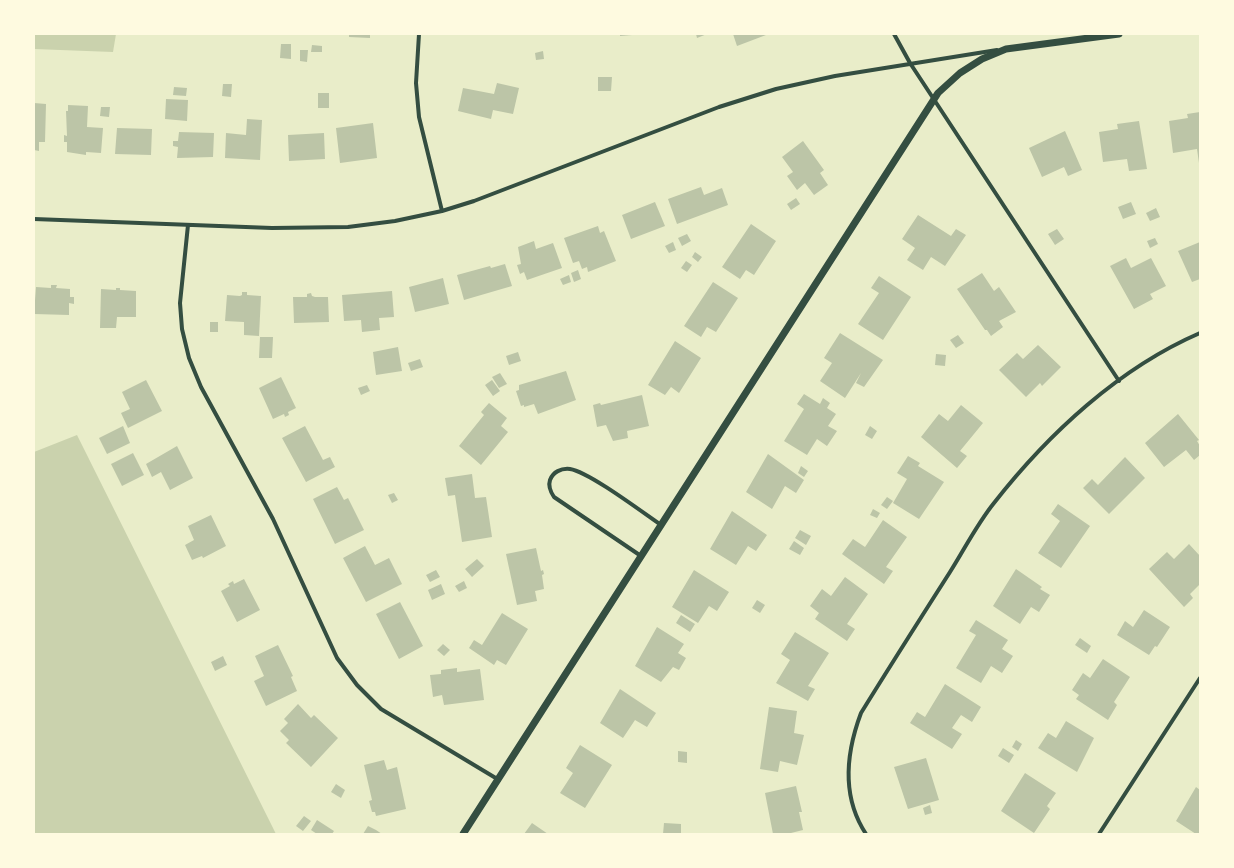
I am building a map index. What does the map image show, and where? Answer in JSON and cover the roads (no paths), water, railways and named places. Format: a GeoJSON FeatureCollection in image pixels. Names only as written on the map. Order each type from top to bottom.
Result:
{"type":"FeatureCollection","features":[{"type":"Feature","properties":{"kind":"street"},"geometry":{"type":"LineString","coordinates":[[419,34],[416,83],[419,117],[442,211]]}},
{"type":"Feature","properties":{"kind":"street"},"geometry":{"type":"LineString","coordinates":[[894,34],[910,63],[1119,381]]}},
{"type":"Feature","properties":{"kind":"street"},"geometry":{"type":"LineString","coordinates":[[34,218],[272,228],[348,227],[395,221],[442,211],[474,201],[719,107],[776,89],[910,63],[1119,34]]}},
{"type":"Feature","properties":{"kind":"street"},"geometry":{"type":"LineString","coordinates":[[463,834],[499,780],[934,98],[960,73],[982,59],[1006,49]]}},
{"type":"Feature","properties":{"kind":"street"},"geometry":{"type":"LineString","coordinates":[[188,225],[180,303],[182,329],[189,358],[201,387],[273,519],[337,658],[357,685],[380,709],[499,780]]}},
{"type":"Feature","properties":{"kind":"street"},"geometry":{"type":"LineString","coordinates":[[866,834],[854,808],[848,782],[848,760],[852,738],[861,713],[993,504],[1035,455],[1082,411],[1119,381],[1146,362],[1200,333]]}},
{"type":"Feature","properties":{"kind":"street"},"geometry":{"type":"LineString","coordinates":[[641,556],[554,497],[550,492],[551,478],[554,473],[562,468],[580,472],[661,525]]}},
{"type":"Feature","properties":{"kind":"street"},"geometry":{"type":"LineString","coordinates":[[1099,834],[1200,678]]}}]}
